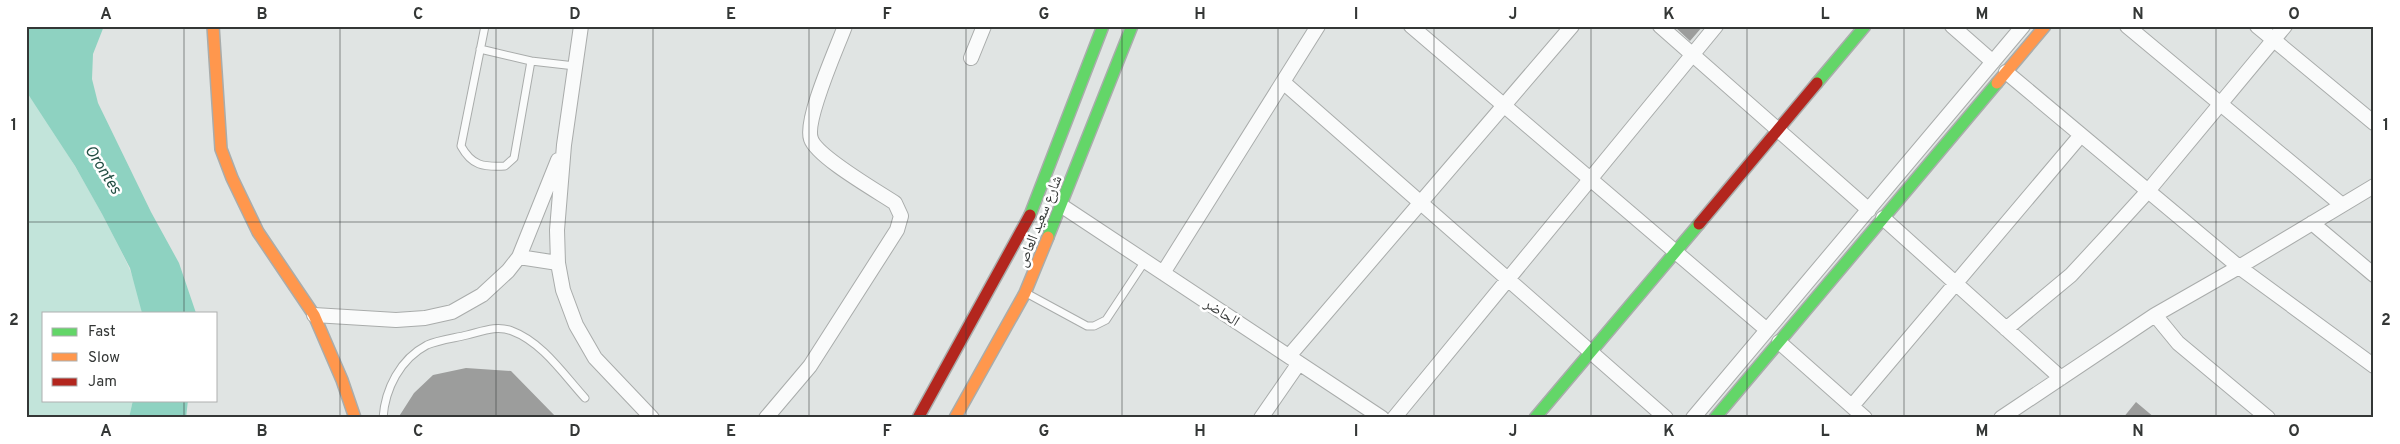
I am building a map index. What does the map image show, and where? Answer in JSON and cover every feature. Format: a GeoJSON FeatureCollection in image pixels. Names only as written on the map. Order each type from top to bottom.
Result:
{"type":"FeatureCollection","features":[{"type":"Feature","properties":{"kind":"main road"},"geometry":{"type":"LineString","coordinates":[[214,26],[221,149],[240,196],[258,232],[314,315],[342,380],[355,418]]}},
{"type":"Feature","properties":{"kind":"main road"},"geometry":{"type":"LineString","coordinates":[[918,418],[1030,214],[1103,26]]}},
{"type":"Feature","properties":{"kind":"main road","name":"شارع سعيد العاص"},"geometry":{"type":"LineString","coordinates":[[955,418],[1025,293],[1062,206],[1132,26]]}},
{"type":"Feature","properties":{"kind":"main road"},"geometry":{"type":"LineString","coordinates":[[1534,418],[1865,26]]}},
{"type":"Feature","properties":{"kind":"main road"},"geometry":{"type":"LineString","coordinates":[[1715,418],[2045,26]]}},
{"type":"Feature","properties":{"kind":"street"},"geometry":{"type":"LineString","coordinates":[[581,26],[564,145],[557,230],[558,264],[563,290],[576,324],[595,358],[652,418]]}},
{"type":"Feature","properties":{"kind":"street"},"geometry":{"type":"LineString","coordinates":[[766,418],[810,366],[897,230],[901,216],[895,203],[821,154],[810,139],[810,122],[845,26]]}},
{"type":"Feature","properties":{"kind":"street"},"geometry":{"type":"LineString","coordinates":[[971,58],[984,26]]}},
{"type":"Feature","properties":{"kind":"street"},"geometry":{"type":"LineString","coordinates":[[1163,273],[1318,26]]}},
{"type":"Feature","properties":{"kind":"street"},"geometry":{"type":"LineString","coordinates":[[1411,26],[1766,330]]}},
{"type":"Feature","properties":{"kind":"street"},"geometry":{"type":"LineString","coordinates":[[1261,418],[1294,359],[1421,203],[1572,26]]}},
{"type":"Feature","properties":{"kind":"street"},"geometry":{"type":"LineString","coordinates":[[1660,26],[1869,210]]}},
{"type":"Feature","properties":{"kind":"street"},"geometry":{"type":"LineString","coordinates":[[1394,418],[1716,26]]}},
{"type":"Feature","properties":{"kind":"street"},"geometry":{"type":"LineString","coordinates":[[1952,26],[1993,62]]}},
{"type":"Feature","properties":{"kind":"street"},"geometry":{"type":"LineString","coordinates":[[1692,418],[2023,26]]}},
{"type":"Feature","properties":{"kind":"street"},"geometry":{"type":"LineString","coordinates":[[2127,26],[2342,205]]}},
{"type":"Feature","properties":{"kind":"street"},"geometry":{"type":"LineString","coordinates":[[2257,26],[2374,123]]}},
{"type":"Feature","properties":{"kind":"street"},"geometry":{"type":"LineString","coordinates":[[2006,329],[2071,275],[2148,191],[2285,26]]}},
{"type":"Feature","properties":{"kind":"street"},"geometry":{"type":"LineString","coordinates":[[2006,72],[2239,268],[2374,366]]}},
{"type":"Feature","properties":{"kind":"street"},"geometry":{"type":"LineString","coordinates":[[1283,82],[1666,418]]}},
{"type":"Feature","properties":{"kind":"street"},"geometry":{"type":"LineString","coordinates":[[1852,406],[2081,135]]}},
{"type":"Feature","properties":{"kind":"street"},"geometry":{"type":"LineString","coordinates":[[314,315],[396,320],[438,316],[452,312],[482,295],[508,271],[519,257],[564,145]]}},
{"type":"Feature","properties":{"kind":"street"},"geometry":{"type":"LineString","coordinates":[[2001,418],[2156,315],[2239,268],[2374,186]]}},
{"type":"Feature","properties":{"kind":"street","name":"الحاضر"},"geometry":{"type":"LineString","coordinates":[[1062,206],[1382,418]]}},
{"type":"Feature","properties":{"kind":"street"},"geometry":{"type":"LineString","coordinates":[[1883,218],[2061,378]]}},
{"type":"Feature","properties":{"kind":"street"},"geometry":{"type":"LineString","coordinates":[[2312,223],[2374,275]]}},
{"type":"Feature","properties":{"kind":"street"},"geometry":{"type":"LineString","coordinates":[[519,257],[558,264]]}},
{"type":"Feature","properties":{"kind":"street"},"geometry":{"type":"LineString","coordinates":[[2156,315],[2178,343],[2268,418]]}},
{"type":"Feature","properties":{"kind":"street"},"geometry":{"type":"LineString","coordinates":[[1779,342],[1865,418]]}},
{"type":"Feature","properties":{"kind":"lane"},"geometry":{"type":"LineString","coordinates":[[484,26],[461,146],[468,158],[485,167],[504,166],[514,158],[531,61]]}},
{"type":"Feature","properties":{"kind":"lane"},"geometry":{"type":"LineString","coordinates":[[480,48],[531,61],[575,66]]}},
{"type":"Feature","properties":{"kind":"lane"},"geometry":{"type":"LineString","coordinates":[[1025,293],[1087,326],[1094,326],[1100,324],[1110,315],[1145,261]]}},
{"type":"Feature","properties":{"kind":"lane"},"geometry":{"type":"LineString","coordinates":[[383,418],[387,394],[393,380],[412,355],[428,345],[499,327],[533,342],[585,398]]}},
{"type":"Feature","properties":{"kind":"shaded area"},"geometry":{"type":"Polygon","coordinates":[[[26,91],[71,160],[111,231],[134,281],[142,312],[42,312],[42,402],[133,402],[129,418],[26,418],[26,91]]]}},
{"type":"Feature","properties":{"kind":"water","name":"Orontes"},"geometry":{"type":"Polygon","coordinates":[[[26,26],[104,26],[93,54],[92,79],[98,103],[151,212],[179,263],[196,312],[142,312],[130,268],[102,214],[75,166],[26,91],[26,26]]]}},
{"type":"Feature","properties":{"kind":"water"},"geometry":{"type":"Polygon","coordinates":[[[133,402],[188,402],[186,418],[129,418],[133,402]]]}},
{"type":"Feature","properties":{"kind":"building"},"geometry":{"type":"Polygon","coordinates":[[[1674,26],[1703,26],[1690,41],[1674,26]]]}},
{"type":"Feature","properties":{"kind":"building"},"geometry":{"type":"Polygon","coordinates":[[[466,368],[511,371],[557,418],[398,418],[414,393],[433,375],[466,368]]]}},
{"type":"Feature","properties":{"kind":"building"},"geometry":{"type":"Polygon","coordinates":[[[2136,402],[2155,418],[2123,418],[2136,402]]]}},
{"type":"Feature","properties":{"kind":"traffic: fast"},"geometry":{"type":"LineString","coordinates":[[1030,215],[1103,26]]}},
{"type":"Feature","properties":{"kind":"traffic: fast"},"geometry":{"type":"LineString","coordinates":[[1048,237],[1132,26]]}},
{"type":"Feature","properties":{"kind":"traffic: fast"},"geometry":{"type":"LineString","coordinates":[[1817,83],[1865,26]]}},
{"type":"Feature","properties":{"kind":"traffic: fast"},"geometry":{"type":"LineString","coordinates":[[1715,418],[1997,83]]}},
{"type":"Feature","properties":{"kind":"traffic: fast"},"geometry":{"type":"LineString","coordinates":[[1535,418],[1699,224]]}},
{"type":"Feature","properties":{"kind":"traffic: slow"},"geometry":{"type":"LineString","coordinates":[[213,26],[221,149],[232,178],[258,232],[314,315],[342,380],[355,418]]}},
{"type":"Feature","properties":{"kind":"traffic: slow"},"geometry":{"type":"LineString","coordinates":[[1997,83],[2045,26]]}},
{"type":"Feature","properties":{"kind":"traffic: slow"},"geometry":{"type":"LineString","coordinates":[[955,418],[1025,293],[1048,237]]}},
{"type":"Feature","properties":{"kind":"traffic: jam"},"geometry":{"type":"LineString","coordinates":[[1699,224],[1817,83]]}},
{"type":"Feature","properties":{"kind":"traffic: jam"},"geometry":{"type":"LineString","coordinates":[[918,418],[1030,215]]}}]}
